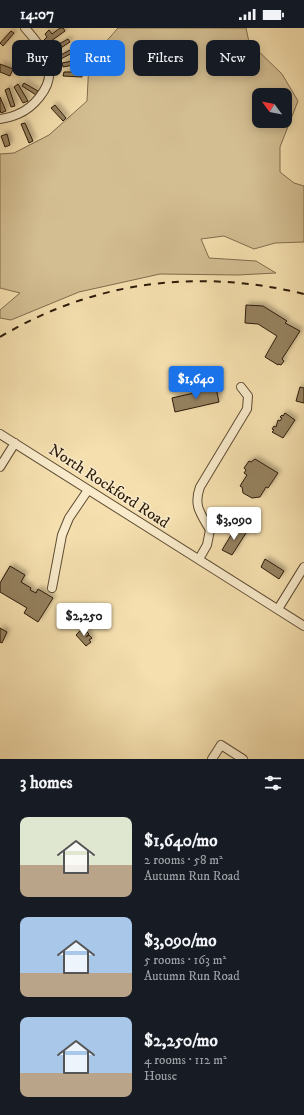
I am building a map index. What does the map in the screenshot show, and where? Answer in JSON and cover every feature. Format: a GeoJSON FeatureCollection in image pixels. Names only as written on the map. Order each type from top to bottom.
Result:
{"type":"FeatureCollection","features":[{"type":"Feature","properties":{"kind":"street"},"geometry":{"type":"LineString","coordinates":[[0,119],[20,114],[36,101],[43,92],[49,77],[49,70],[46,60],[31,34],[25,28]]}},
{"type":"Feature","properties":{"kind":"street"},"geometry":{"type":"LineString","coordinates":[[199,559],[207,545],[210,530],[197,505],[196,496],[247,409],[248,396],[241,387]]}},
{"type":"Feature","properties":{"kind":"street","name":"North Rockford Road"},"geometry":{"type":"LineString","coordinates":[[0,434],[304,626]]}},
{"type":"Feature","properties":{"kind":"street"},"geometry":{"type":"LineString","coordinates":[[0,467],[15,443]]}},
{"type":"Feature","properties":{"kind":"street"},"geometry":{"type":"LineString","coordinates":[[52,588],[62,535],[69,518],[88,490]]}},
{"type":"Feature","properties":{"kind":"street"},"geometry":{"type":"LineString","coordinates":[[278,609],[304,567]]}},
{"type":"Feature","properties":{"kind":"street"},"geometry":{"type":"LineString","coordinates":[[212,759],[221,745],[243,759]]}},
{"type":"Feature","properties":{"kind":"shaded area"},"geometry":{"type":"Polygon","coordinates":[[[118,28],[246,28],[249,40],[206,40],[206,76],[260,76],[260,53],[282,74],[290,88],[252,88],[252,128],[287,128],[280,147],[280,172],[294,183],[304,186],[304,242],[275,243],[254,249],[224,236],[201,239],[209,258],[256,261],[276,273],[238,275],[160,274],[79,292],[11,320],[0,318],[0,310],[20,293],[0,288],[0,154],[14,153],[49,135],[87,101],[88,76],[125,76],[125,40],[107,40],[118,28]]]}},
{"type":"Feature","properties":{"kind":"shaded area"},"geometry":{"type":"Polygon","coordinates":[[[292,91],[298,101],[292,116],[292,91]]]}},
{"type":"Feature","properties":{"kind":"building"},"geometry":{"type":"Polygon","coordinates":[[[60,28],[63,28],[65,31],[53,40],[44,40],[47,37],[45,34],[49,30],[52,34],[60,28]]]}},
{"type":"Feature","properties":{"kind":"building"},"geometry":{"type":"Polygon","coordinates":[[[11,31],[14,33],[3,46],[0,43],[11,31]]]}},
{"type":"Feature","properties":{"kind":"building"},"geometry":{"type":"Polygon","coordinates":[[[68,39],[70,42],[62,47],[62,42],[68,39]]]}},
{"type":"Feature","properties":{"kind":"building"},"geometry":{"type":"Polygon","coordinates":[[[70,50],[70,54],[62,58],[62,54],[70,50]]]}},
{"type":"Feature","properties":{"kind":"building"},"geometry":{"type":"Polygon","coordinates":[[[70,62],[70,66],[63,67],[62,63],[70,62]]]}},
{"type":"Feature","properties":{"kind":"building"},"geometry":{"type":"Polygon","coordinates":[[[0,64],[12,69],[10,76],[0,72],[0,64]]]}},
{"type":"Feature","properties":{"kind":"building"},"geometry":{"type":"Polygon","coordinates":[[[64,72],[70,72],[70,76],[82,77],[63,76],[64,72]]]}},
{"type":"Feature","properties":{"kind":"building"},"geometry":{"type":"Polygon","coordinates":[[[24,83],[38,91],[36,95],[22,86],[24,83]]]}},
{"type":"Feature","properties":{"kind":"building"},"geometry":{"type":"Polygon","coordinates":[[[18,84],[28,101],[23,103],[14,87],[18,84]]]}},
{"type":"Feature","properties":{"kind":"building"},"geometry":{"type":"Polygon","coordinates":[[[9,88],[15,106],[11,107],[5,90],[9,88]]]}},
{"type":"Feature","properties":{"kind":"building"},"geometry":{"type":"Polygon","coordinates":[[[0,97],[6,111],[1,113],[0,110],[0,97]]]}},
{"type":"Feature","properties":{"kind":"building"},"geometry":{"type":"Polygon","coordinates":[[[55,105],[66,118],[63,121],[51,108],[55,105]]]}},
{"type":"Feature","properties":{"kind":"building"},"geometry":{"type":"Polygon","coordinates":[[[25,123],[33,141],[29,143],[21,124],[25,123]]]}},
{"type":"Feature","properties":{"kind":"building"},"geometry":{"type":"Polygon","coordinates":[[[7,134],[10,145],[5,147],[1,136],[7,134]]]}},
{"type":"Feature","properties":{"kind":"building"},"geometry":{"type":"Polygon","coordinates":[[[246,305],[263,306],[287,321],[285,323],[300,331],[282,359],[284,361],[281,365],[278,365],[265,357],[277,336],[258,324],[245,323],[246,305]]]}},
{"type":"Feature","properties":{"kind":"building"},"geometry":{"type":"Polygon","coordinates":[[[300,387],[304,388],[304,403],[296,401],[300,387]]]}},
{"type":"Feature","properties":{"kind":"building"},"geometry":{"type":"Polygon","coordinates":[[[216,388],[219,402],[175,412],[172,398],[216,388]]]}},
{"type":"Feature","properties":{"kind":"building"},"geometry":{"type":"Polygon","coordinates":[[[285,413],[295,420],[283,438],[272,432],[274,430],[272,429],[274,426],[276,427],[278,420],[280,421],[282,418],[280,417],[285,413]]]}},
{"type":"Feature","properties":{"kind":"building"},"geometry":{"type":"Polygon","coordinates":[[[255,459],[278,473],[260,497],[252,498],[243,493],[242,487],[240,486],[247,475],[244,473],[246,470],[244,468],[249,461],[251,462],[255,459]]]}},
{"type":"Feature","properties":{"kind":"building"},"geometry":{"type":"Polygon","coordinates":[[[236,527],[246,533],[232,555],[222,550],[236,527]]]}},
{"type":"Feature","properties":{"kind":"building"},"geometry":{"type":"Polygon","coordinates":[[[265,559],[284,571],[279,579],[261,567],[265,559]]]}},
{"type":"Feature","properties":{"kind":"building"},"geometry":{"type":"Polygon","coordinates":[[[10,566],[25,575],[21,582],[31,588],[30,590],[36,593],[38,589],[53,598],[38,622],[24,613],[27,608],[0,592],[0,583],[10,566]]]}},
{"type":"Feature","properties":{"kind":"building"},"geometry":{"type":"Polygon","coordinates":[[[0,628],[7,632],[2,643],[0,642],[0,628]]]}},
{"type":"Feature","properties":{"kind":"building"},"geometry":{"type":"Polygon","coordinates":[[[83,628],[89,634],[86,637],[89,635],[92,638],[89,640],[91,642],[86,646],[76,635],[83,628]]]}},
{"type":"Feature","properties":{"kind":"railway"},"geometry":{"type":"LineString","coordinates":[[0,337],[36,318],[72,303],[110,292],[148,285],[186,281],[225,282],[264,286],[304,294]]}}]}
